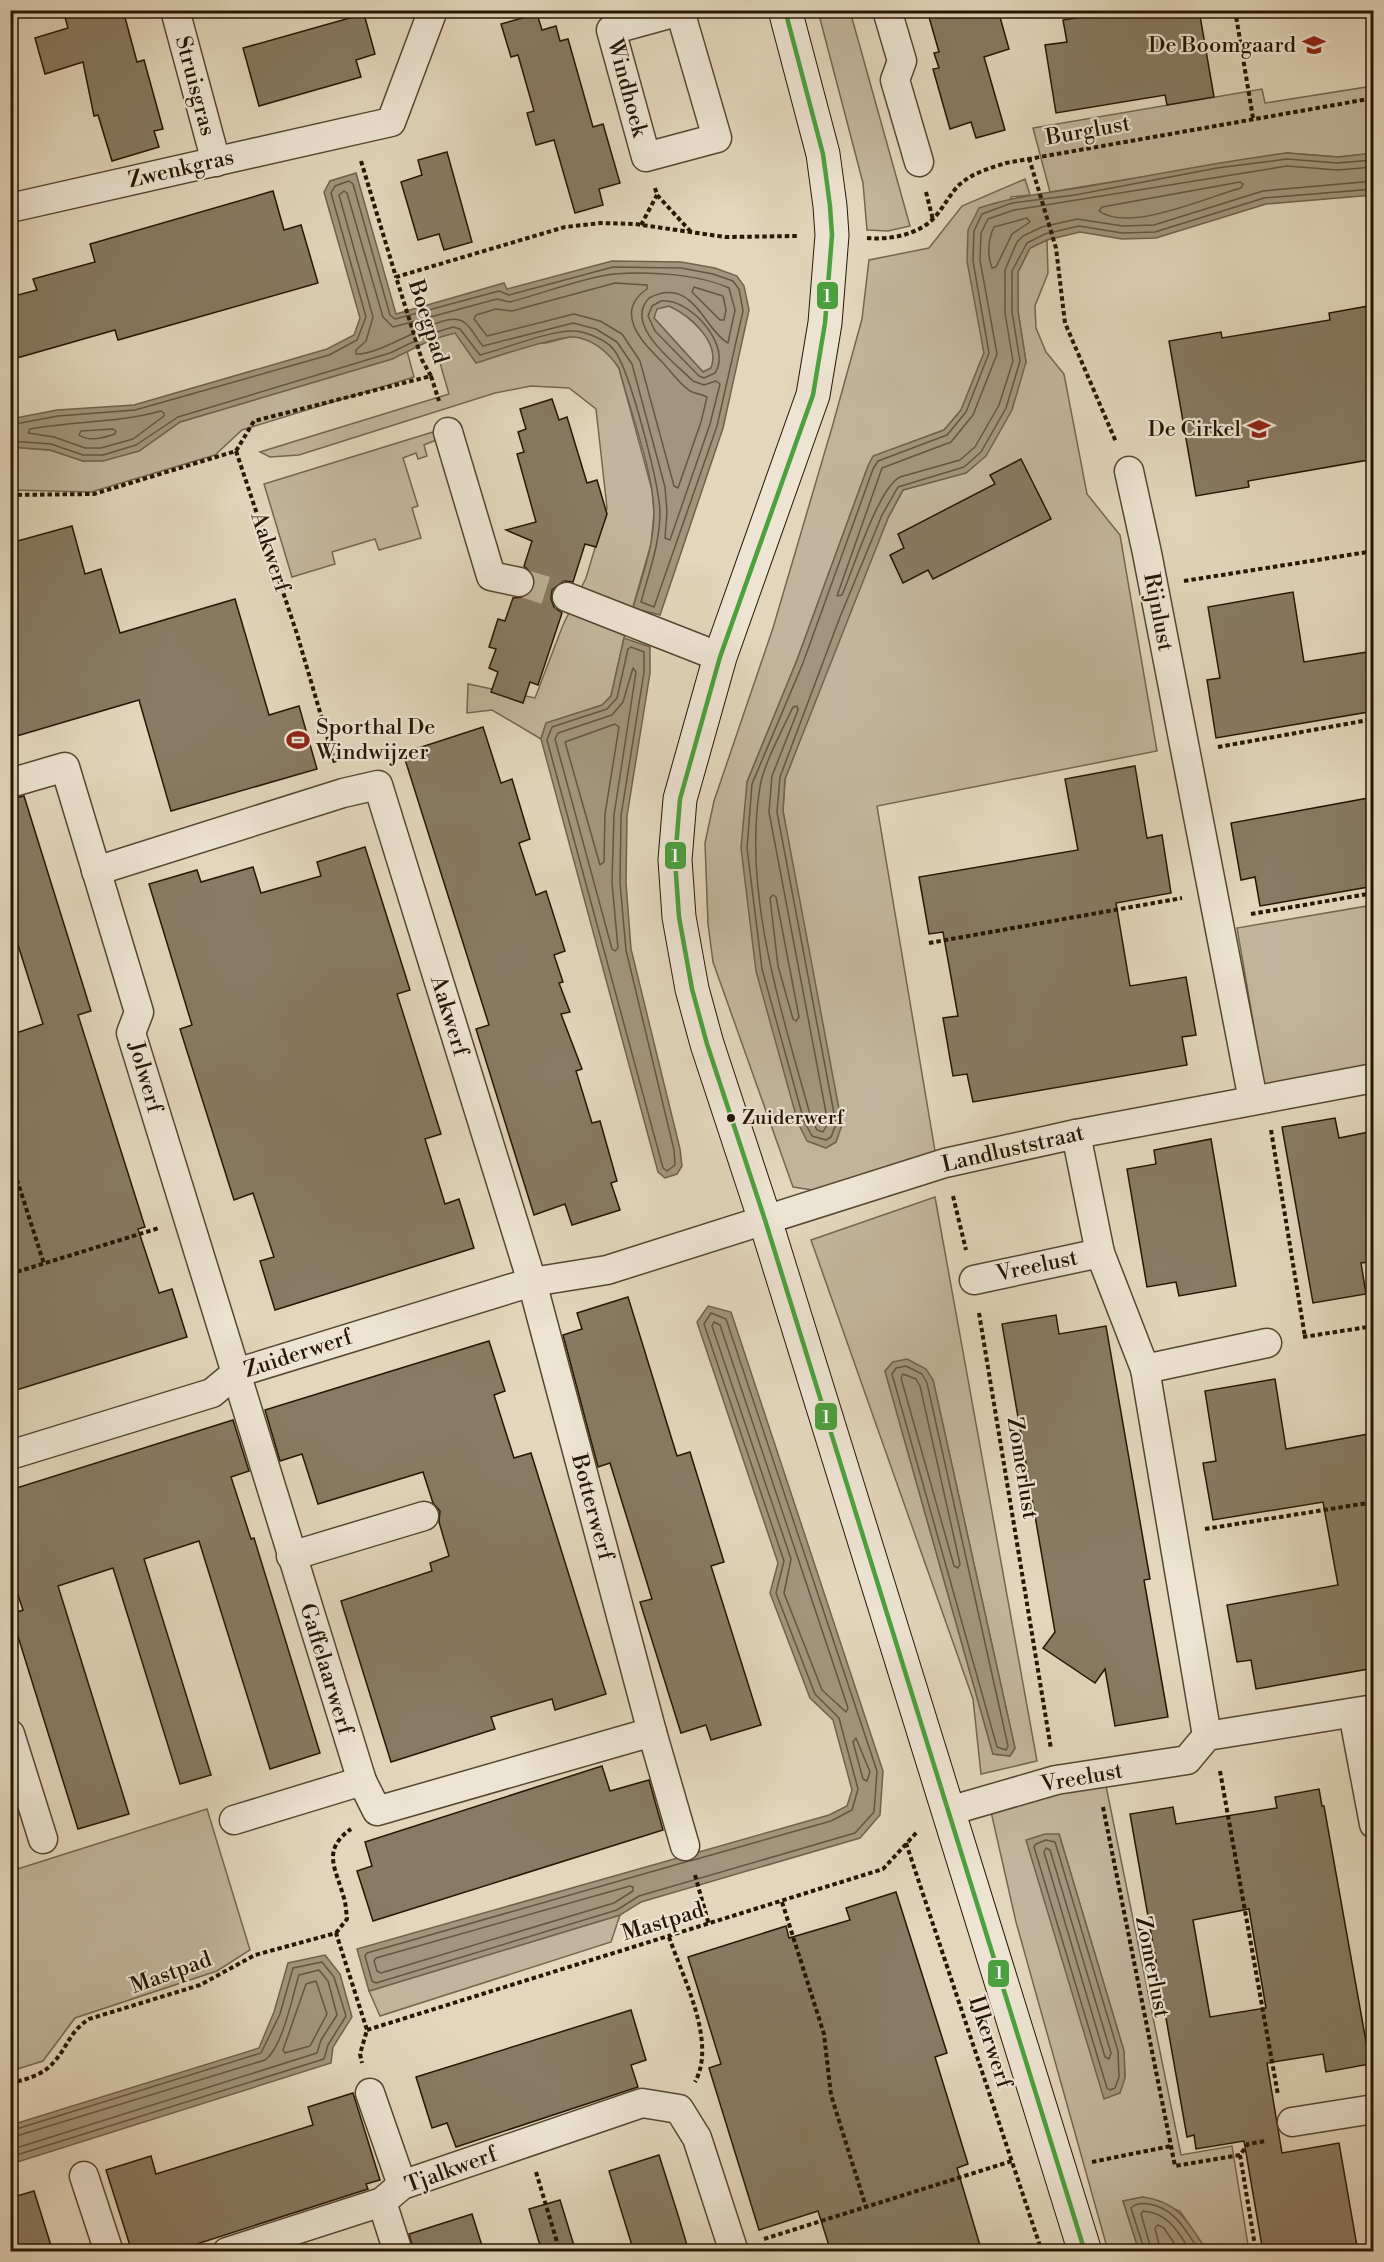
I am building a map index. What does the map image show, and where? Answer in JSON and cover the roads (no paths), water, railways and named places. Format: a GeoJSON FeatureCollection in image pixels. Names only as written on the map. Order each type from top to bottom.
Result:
{"type":"FeatureCollection","features":[{"type":"Feature","properties":{"kind":"street","name":"Struisgras"},"geometry":{"type":"LineString","coordinates":[[175,10],[216,162]]}},
{"type":"Feature","properties":{"kind":"street","name":"Zwenkgras"},"geometry":{"type":"LineString","coordinates":[[10,208],[391,122],[433,10]]}},
{"type":"Feature","properties":{"kind":"street"},"geometry":{"type":"LineString","coordinates":[[785,10],[823,154],[832,234],[825,323],[813,395],[720,657],[680,799],[675,860],[679,917],[692,989],[707,1044],[765,1220],[1061,2168],[1085,2252]]}},
{"type":"Feature","properties":{"kind":"street"},"geometry":{"type":"LineString","coordinates":[[887,10],[902,61],[895,80],[919,162]]}},
{"type":"Feature","properties":{"kind":"street","name":"Windhoek"},"geometry":{"type":"LineString","coordinates":[[681,11],[717,138],[646,157],[611,30],[681,11]]}},
{"type":"Feature","properties":{"kind":"street"},"geometry":{"type":"LineString","coordinates":[[448,432],[491,576],[519,582]]}},
{"type":"Feature","properties":{"kind":"street","name":"Rijnlust"},"geometry":{"type":"LineString","coordinates":[[1129,471],[1154,586],[1215,906],[1259,1099]]}},
{"type":"Feature","properties":{"kind":"street"},"geometry":{"type":"LineString","coordinates":[[567,597],[720,657]]}},
{"type":"Feature","properties":{"kind":"street","name":"Jolwerf"},"geometry":{"type":"LineString","coordinates":[[10,783],[64,767],[139,1012],[131,1033],[236,1373]]}},
{"type":"Feature","properties":{"kind":"street","name":"Aakwerf"},"geometry":{"type":"LineString","coordinates":[[96,871],[343,793],[378,785],[532,1282]]}},
{"type":"Feature","properties":{"kind":"street","name":"Landluststraat"},"geometry":{"type":"LineString","coordinates":[[765,1220],[945,1163],[1076,1134],[1374,1078]]}},
{"type":"Feature","properties":{"kind":"street","name":"Vreelust"},"geometry":{"type":"LineString","coordinates":[[949,1811],[1056,1779],[1187,1760],[1210,1736],[1145,1369],[1100,1253],[1076,1134]]}},
{"type":"Feature","properties":{"kind":"street","name":"Zuiderwerf"},"geometry":{"type":"LineString","coordinates":[[10,1455],[212,1393],[236,1373],[532,1282],[607,1270],[765,1220]]}},
{"type":"Feature","properties":{"kind":"street","name":"Vreelust"},"geometry":{"type":"LineString","coordinates":[[974,1280],[1100,1253]]}},
{"type":"Feature","properties":{"kind":"street","name":"Botterwerf"},"geometry":{"type":"LineString","coordinates":[[532,1282],[652,1732],[686,1846]]}},
{"type":"Feature","properties":{"kind":"street"},"geometry":{"type":"LineString","coordinates":[[1145,1369],[1267,1343]]}},
{"type":"Feature","properties":{"kind":"street","name":"Gaffelaarwerf"},"geometry":{"type":"LineString","coordinates":[[236,1373],[362,1781],[377,1811],[652,1732]]}},
{"type":"Feature","properties":{"kind":"street"},"geometry":{"type":"LineString","coordinates":[[291,1556],[424,1516]]}},
{"type":"Feature","properties":{"kind":"street"},"geometry":{"type":"LineString","coordinates":[[1210,1736],[1363,1711],[1374,1824]]}},
{"type":"Feature","properties":{"kind":"street"},"geometry":{"type":"LineString","coordinates":[[10,1734],[43,1839]]}},
{"type":"Feature","properties":{"kind":"street"},"geometry":{"type":"LineString","coordinates":[[234,1820],[362,1781]]}},
{"type":"Feature","properties":{"kind":"street"},"geometry":{"type":"LineString","coordinates":[[370,2093],[392,2194],[398,2252]]}},
{"type":"Feature","properties":{"kind":"street","name":"Tjalkwerf"},"geometry":{"type":"LineString","coordinates":[[227,2252],[392,2194],[527,2142],[642,2103],[680,2109],[697,2138],[734,2250]]}},
{"type":"Feature","properties":{"kind":"street"},"geometry":{"type":"LineString","coordinates":[[1285,2112],[1374,2109]]}},
{"type":"Feature","properties":{"kind":"street"},"geometry":{"type":"LineString","coordinates":[[84,2176],[109,2252]]}},
{"type":"Feature","properties":{"kind":"water"},"geometry":{"type":"Polygon","coordinates":[[[1287,153],[1338,157],[1373,153],[1373,195],[1266,204],[1156,238],[1122,239],[1080,232],[1047,240],[1030,248],[1018,272],[1018,311],[1026,362],[1012,410],[986,456],[966,473],[903,490],[888,518],[785,779],[783,811],[842,1125],[836,1142],[826,1148],[807,1141],[798,1123],[756,971],[741,848],[747,782],[797,660],[873,456],[944,430],[961,410],[984,353],[967,261],[968,230],[979,208],[1008,200],[1287,153]]]}},
{"type":"Feature","properties":{"kind":"water"},"geometry":{"type":"Polygon","coordinates":[[[356,173],[396,314],[504,283],[507,289],[612,261],[681,262],[715,268],[737,276],[744,286],[749,310],[723,428],[660,615],[633,608],[650,549],[654,513],[650,479],[619,368],[600,348],[589,341],[575,337],[555,339],[476,363],[455,333],[433,339],[392,359],[180,422],[139,451],[103,461],[83,461],[50,450],[11,447],[10,419],[57,410],[134,405],[327,349],[354,335],[360,318],[324,192],[330,181],[356,173]],[[669,306],[657,309],[654,318],[703,372],[711,368],[712,349],[695,323],[669,306]]]}},
{"type":"Feature","properties":{"kind":"water"},"geometry":{"type":"Polygon","coordinates":[[[624,638],[650,647],[650,673],[627,816],[626,883],[631,949],[680,1149],[682,1166],[677,1174],[665,1178],[658,1172],[541,739],[546,723],[602,705],[611,696],[624,638]]]}},
{"type":"Feature","properties":{"kind":"water"},"geometry":{"type":"Polygon","coordinates":[[[708,1306],[731,1312],[883,1771],[880,1815],[860,1838],[641,1902],[620,1915],[369,1991],[357,1949],[829,1815],[847,1806],[852,1790],[833,1720],[810,1698],[770,1593],[778,1563],[697,1322],[708,1306]]]}},
{"type":"Feature","properties":{"kind":"water"},"geometry":{"type":"Polygon","coordinates":[[[907,1359],[926,1369],[933,1380],[1015,1748],[1010,1756],[993,1754],[885,1371],[893,1362],[907,1359]]]}},
{"type":"Feature","properties":{"kind":"water"},"geometry":{"type":"Polygon","coordinates":[[[1045,1834],[1059,1834],[1124,2051],[1125,2078],[1120,2093],[1104,2099],[1026,1840],[1045,1834]]]}},
{"type":"Feature","properties":{"kind":"water"},"geometry":{"type":"Polygon","coordinates":[[[325,1955],[340,1974],[352,2017],[333,2047],[331,2063],[11,2164],[11,2125],[259,2048],[274,2012],[288,1963],[325,1955]]]}},
{"type":"Feature","properties":{"kind":"water"},"geometry":{"type":"Polygon","coordinates":[[[1143,2197],[1166,2204],[1182,2215],[1207,2251],[1139,2251],[1123,2201],[1143,2197]]]}},
{"type":"Feature","properties":{"kind":"tunnel"},"geometry":{"type":"LineString","coordinates":[[519,582],[567,597]]}},
{"type":"Feature","properties":{"kind":"place","name":"De Boomgaard"},"geometry":{"type":"Point","coordinates":[1314,45]}},
{"type":"Feature","properties":{"kind":"place","name":"De Cirkel"},"geometry":{"type":"Point","coordinates":[1259,429]}},
{"type":"Feature","properties":{"kind":"place","name":"Sporthal De Windwijzer"},"geometry":{"type":"Point","coordinates":[298,740]}},
{"type":"Feature","properties":{"kind":"place","name":"Zuiderwerf"},"geometry":{"type":"Point","coordinates":[731,1118]}}]}
